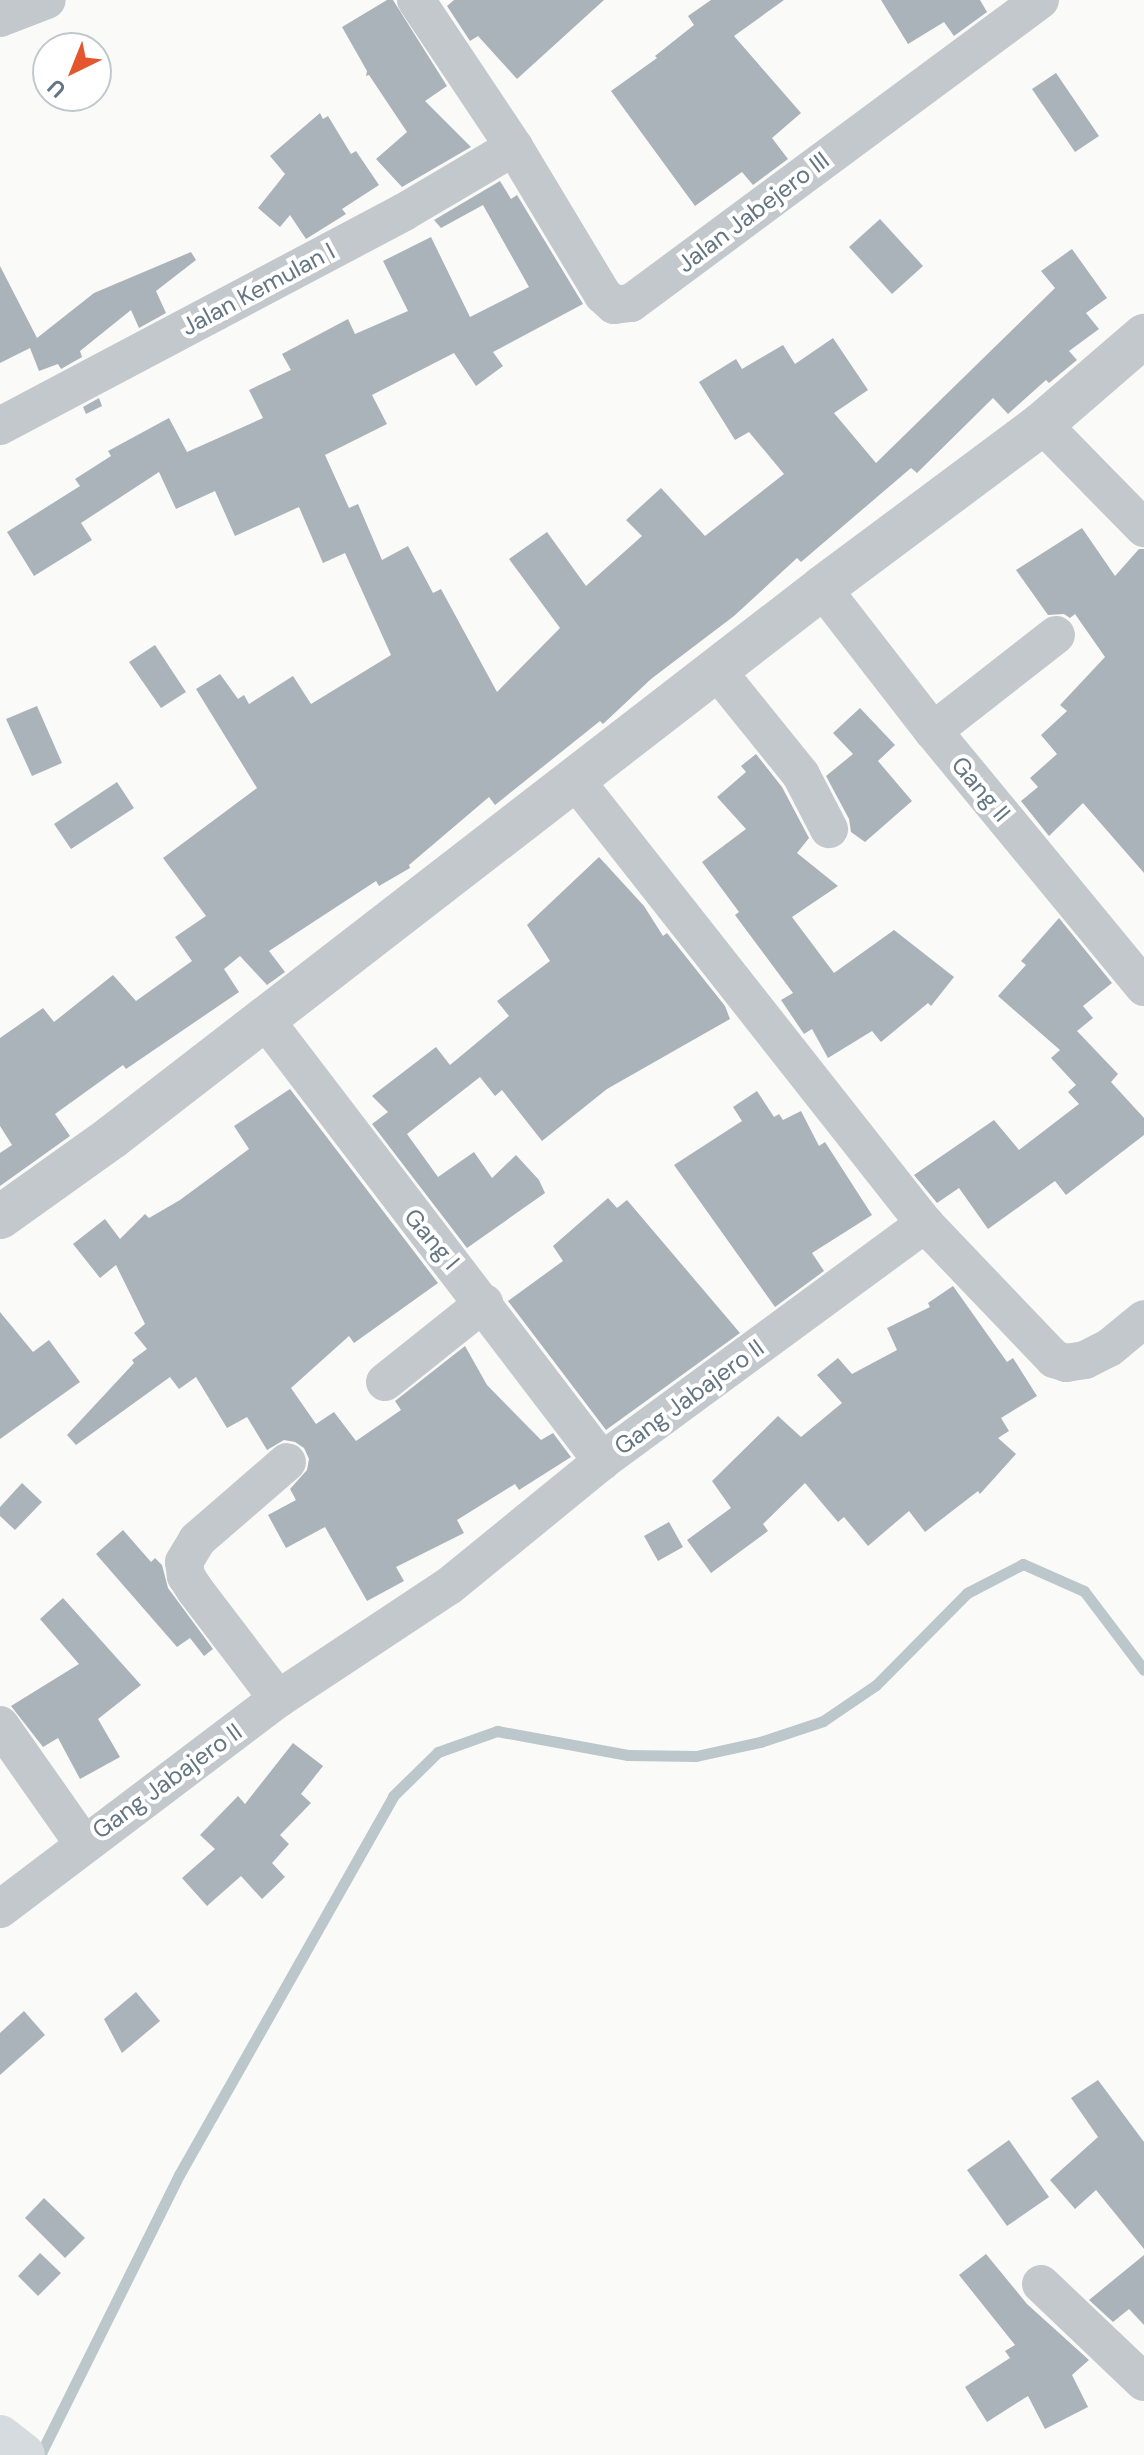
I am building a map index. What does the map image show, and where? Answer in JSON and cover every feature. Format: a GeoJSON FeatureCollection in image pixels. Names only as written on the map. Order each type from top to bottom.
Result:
{"type":"FeatureCollection","features":[{"type":"Feature","properties":{"kind":"main road"},"geometry":{"type":"LineString","coordinates":[[0,2437],[23,2455]]}},
{"type":"Feature","properties":{"kind":"street"},"geometry":{"type":"LineString","coordinates":[[0,18],[47,0]]}},
{"type":"Feature","properties":{"kind":"street","name":"Jalan Jabejero III"},"geometry":{"type":"LineString","coordinates":[[416,0],[514,147],[603,295],[614,305],[631,303],[1040,0]]}},
{"type":"Feature","properties":{"kind":"street","name":"Jalan Kemulan I"},"geometry":{"type":"LineString","coordinates":[[0,426],[404,212],[514,147]]}},
{"type":"Feature","properties":{"kind":"street"},"geometry":{"type":"LineString","coordinates":[[0,1217],[112,1137],[263,1017],[718,672],[822,588],[1042,424],[1144,336]]}},
{"type":"Feature","properties":{"kind":"street"},"geometry":{"type":"LineString","coordinates":[[1042,424],[1144,528]]}},
{"type":"Feature","properties":{"kind":"street","name":"Gang II"},"geometry":{"type":"LineString","coordinates":[[822,588],[933,731],[1144,987]]}},
{"type":"Feature","properties":{"kind":"street"},"geometry":{"type":"LineString","coordinates":[[933,731],[1056,635]]}},
{"type":"Feature","properties":{"kind":"street"},"geometry":{"type":"LineString","coordinates":[[718,672],[801,775],[829,829]]}},
{"type":"Feature","properties":{"kind":"street"},"geometry":{"type":"LineString","coordinates":[[575,780],[925,1224],[1054,1359],[1066,1363],[1085,1360],[1109,1348],[1144,1319]]}},
{"type":"Feature","properties":{"kind":"street","name":"Gang I"},"geometry":{"type":"LineString","coordinates":[[263,1017],[602,1461]]}},
{"type":"Feature","properties":{"kind":"street","name":"Gang Jabajero II"},"geometry":{"type":"LineString","coordinates":[[0,1909],[83,1843],[278,1699],[449,1586],[602,1461],[925,1224]]}},
{"type":"Feature","properties":{"kind":"street"},"geometry":{"type":"LineString","coordinates":[[385,1382],[484,1303]]}},
{"type":"Feature","properties":{"kind":"street"},"geometry":{"type":"LineString","coordinates":[[278,1699],[195,1590],[186,1576],[184,1562],[197,1540],[287,1462]]}},
{"type":"Feature","properties":{"kind":"street"},"geometry":{"type":"LineString","coordinates":[[0,1725],[83,1843]]}},
{"type":"Feature","properties":{"kind":"street"},"geometry":{"type":"LineString","coordinates":[[1041,2284],[1141,2374]]}},
{"type":"Feature","properties":{"kind":"building"},"geometry":{"type":"Polygon","coordinates":[[[387,0],[393,0],[447,86],[425,101],[471,147],[402,187],[376,159],[407,132],[369,75],[366,76],[367,71],[342,27],[387,0]]]}},
{"type":"Feature","properties":{"kind":"building"},"geometry":{"type":"Polygon","coordinates":[[[454,0],[604,0],[517,79],[478,36],[470,41],[447,6],[454,0]]]}},
{"type":"Feature","properties":{"kind":"building"},"geometry":{"type":"Polygon","coordinates":[[[711,0],[784,0],[734,36],[801,113],[772,138],[788,159],[753,185],[742,172],[695,206],[611,91],[657,58],[655,56],[694,25],[688,16],[711,0]]]}},
{"type":"Feature","properties":{"kind":"building"},"geometry":{"type":"Polygon","coordinates":[[[881,0],[980,0],[987,12],[954,36],[944,22],[908,44],[881,0]]]}},
{"type":"Feature","properties":{"kind":"building"},"geometry":{"type":"Polygon","coordinates":[[[1056,73],[1099,136],[1075,152],[1032,89],[1056,73]]]}},
{"type":"Feature","properties":{"kind":"building"},"geometry":{"type":"Polygon","coordinates":[[[320,113],[323,119],[328,116],[351,154],[356,151],[379,185],[342,209],[346,214],[306,239],[290,215],[280,227],[258,208],[285,174],[270,156],[320,113]]]}},
{"type":"Feature","properties":{"kind":"building"},"geometry":{"type":"Polygon","coordinates":[[[500,181],[511,199],[517,195],[583,304],[493,352],[503,366],[476,386],[454,353],[372,395],[387,424],[325,455],[349,508],[358,504],[382,560],[408,546],[433,593],[441,589],[497,692],[560,628],[509,559],[547,532],[586,586],[642,536],[626,520],[661,488],[705,536],[784,474],[749,432],[735,440],[699,382],[736,359],[742,369],[783,345],[795,364],[833,338],[868,390],[834,413],[876,463],[1055,288],[1041,271],[1072,249],[1107,298],[1086,313],[1099,329],[1069,351],[1077,360],[1049,383],[1046,380],[1008,414],[993,398],[917,473],[911,468],[801,562],[797,558],[734,616],[651,679],[603,724],[600,721],[495,805],[489,797],[409,865],[410,868],[379,886],[376,881],[269,951],[285,972],[267,985],[240,956],[224,969],[239,992],[126,1069],[123,1065],[55,1114],[70,1136],[0,1186],[0,1153],[12,1145],[0,1126],[0,1038],[43,1008],[54,1022],[113,975],[136,1001],[192,961],[175,937],[206,916],[163,858],[257,788],[196,689],[220,674],[238,699],[244,695],[249,704],[293,676],[311,704],[391,655],[345,553],[323,563],[299,507],[235,536],[215,491],[176,509],[159,472],[81,523],[92,540],[34,576],[7,532],[80,486],[75,479],[111,456],[108,451],[169,418],[187,452],[263,418],[249,390],[291,370],[282,354],[348,319],[355,334],[408,311],[383,261],[431,237],[470,317],[529,287],[483,205],[441,228],[434,220],[500,181]]]}},
{"type":"Feature","properties":{"kind":"building"},"geometry":{"type":"Polygon","coordinates":[[[880,219],[923,266],[892,294],[849,247],[880,219]]]}},
{"type":"Feature","properties":{"kind":"building"},"geometry":{"type":"Polygon","coordinates":[[[191,252],[196,260],[156,291],[166,313],[139,328],[131,310],[80,351],[82,357],[61,369],[58,364],[39,371],[30,348],[0,363],[0,266],[37,338],[94,293],[191,252]]]}},
{"type":"Feature","properties":{"kind":"building"},"geometry":{"type":"Polygon","coordinates":[[[99,398],[102,406],[86,414],[83,407],[99,398]]]}},
{"type":"Feature","properties":{"kind":"building"},"geometry":{"type":"Polygon","coordinates":[[[1082,528],[1115,576],[1139,549],[1144,549],[1144,873],[1083,803],[1049,836],[1021,801],[1038,787],[1030,778],[1057,754],[1041,735],[1067,711],[1060,705],[1105,657],[1075,614],[1070,618],[1064,614],[1048,615],[1016,570],[1082,528]]]}},
{"type":"Feature","properties":{"kind":"building"},"geometry":{"type":"Polygon","coordinates":[[[155,645],[186,692],[161,708],[129,662],[155,645]]]}},
{"type":"Feature","properties":{"kind":"building"},"geometry":{"type":"Polygon","coordinates":[[[37,706],[62,763],[32,776],[6,719],[37,706]]]}},
{"type":"Feature","properties":{"kind":"building"},"geometry":{"type":"Polygon","coordinates":[[[860,708],[895,745],[878,761],[912,801],[865,842],[851,832],[849,819],[826,776],[853,754],[833,733],[860,708]]]}},
{"type":"Feature","properties":{"kind":"building"},"geometry":{"type":"Polygon","coordinates":[[[756,754],[782,787],[809,838],[797,853],[838,886],[792,917],[834,973],[894,930],[954,977],[931,1006],[928,1003],[881,1042],[872,1031],[828,1058],[812,1029],[804,1034],[781,1000],[793,993],[735,915],[739,912],[702,862],[746,829],[717,797],[746,772],[741,766],[756,754]]]}},
{"type":"Feature","properties":{"kind":"building"},"geometry":{"type":"Polygon","coordinates":[[[117,782],[134,808],[71,849],[54,824],[117,782]]]}},
{"type":"Feature","properties":{"kind":"building"},"geometry":{"type":"Polygon","coordinates":[[[599,857],[644,906],[663,936],[667,933],[725,1006],[730,1019],[607,1089],[542,1141],[502,1090],[495,1096],[480,1077],[407,1134],[438,1177],[474,1152],[492,1178],[516,1155],[539,1180],[545,1193],[467,1248],[372,1124],[388,1112],[372,1096],[436,1047],[450,1065],[509,1016],[497,1001],[550,961],[527,925],[599,857]]]}},
{"type":"Feature","properties":{"kind":"building"},"geometry":{"type":"Polygon","coordinates":[[[1059,918],[1112,983],[1083,1006],[1093,1018],[1077,1031],[1118,1074],[1111,1082],[1144,1118],[1144,1135],[1066,1195],[1055,1181],[988,1229],[959,1188],[937,1203],[914,1175],[994,1120],[1019,1150],[1079,1104],[1068,1092],[1076,1085],[1051,1058],[1060,1050],[998,996],[1026,965],[1021,961],[1059,918]]]}},
{"type":"Feature","properties":{"kind":"building"},"geometry":{"type":"Polygon","coordinates":[[[290,1089],[438,1283],[354,1343],[349,1336],[291,1388],[316,1424],[334,1412],[356,1441],[401,1410],[395,1401],[465,1346],[487,1385],[541,1440],[553,1433],[571,1457],[519,1490],[515,1484],[457,1520],[464,1533],[396,1567],[404,1581],[367,1601],[325,1527],[286,1548],[268,1515],[296,1500],[290,1489],[307,1470],[309,1459],[304,1448],[284,1440],[267,1450],[247,1417],[227,1428],[196,1377],[179,1389],[170,1377],[76,1445],[67,1435],[134,1363],[132,1360],[147,1349],[134,1333],[145,1324],[116,1265],[100,1278],[73,1244],[105,1219],[120,1239],[145,1214],[149,1218],[180,1200],[249,1149],[234,1126],[290,1089]]]}},
{"type":"Feature","properties":{"kind":"building"},"geometry":{"type":"Polygon","coordinates":[[[757,1091],[774,1117],[779,1114],[783,1120],[801,1111],[819,1146],[825,1142],[872,1215],[812,1253],[824,1271],[775,1307],[674,1165],[742,1121],[733,1107],[757,1091]]]}},
{"type":"Feature","properties":{"kind":"building"},"geometry":{"type":"Polygon","coordinates":[[[608,1198],[617,1208],[627,1200],[740,1333],[606,1430],[508,1301],[563,1261],[553,1246],[608,1198]]]}},
{"type":"Feature","properties":{"kind":"building"},"geometry":{"type":"Polygon","coordinates":[[[953,1286],[1007,1362],[1013,1358],[1037,1396],[1001,1418],[1009,1431],[998,1438],[1016,1454],[980,1494],[978,1491],[925,1532],[909,1511],[868,1546],[844,1517],[838,1522],[805,1483],[763,1524],[768,1531],[711,1573],[687,1540],[731,1508],[712,1481],[778,1416],[801,1437],[842,1403],[817,1375],[838,1358],[852,1374],[897,1350],[887,1328],[930,1307],[928,1303],[953,1286]]]}},
{"type":"Feature","properties":{"kind":"building"},"geometry":{"type":"Polygon","coordinates":[[[0,1312],[33,1352],[49,1340],[80,1382],[0,1439],[0,1312]]]}},
{"type":"Feature","properties":{"kind":"building"},"geometry":{"type":"Polygon","coordinates":[[[22,1483],[42,1502],[15,1530],[0,1516],[0,1507],[22,1483]]]}},
{"type":"Feature","properties":{"kind":"building"},"geometry":{"type":"Polygon","coordinates":[[[669,1522],[683,1547],[658,1561],[644,1536],[669,1522]]]}},
{"type":"Feature","properties":{"kind":"building"},"geometry":{"type":"Polygon","coordinates":[[[123,1530],[151,1562],[155,1558],[162,1565],[168,1588],[213,1649],[204,1656],[190,1638],[177,1647],[96,1554],[123,1530]]]}},
{"type":"Feature","properties":{"kind":"building"},"geometry":{"type":"Polygon","coordinates":[[[63,1598],[141,1685],[98,1719],[120,1757],[80,1779],[58,1738],[43,1747],[11,1706],[79,1664],[40,1619],[63,1598]]]}},
{"type":"Feature","properties":{"kind":"building"},"geometry":{"type":"Polygon","coordinates":[[[293,1743],[323,1766],[301,1794],[311,1803],[280,1835],[289,1844],[272,1863],[285,1877],[262,1899],[241,1876],[207,1906],[182,1878],[215,1849],[200,1835],[238,1796],[245,1804],[293,1743]]]}},
{"type":"Feature","properties":{"kind":"building"},"geometry":{"type":"Polygon","coordinates":[[[136,1992],[160,2021],[122,2053],[104,2019],[136,1992]]]}},
{"type":"Feature","properties":{"kind":"building"},"geometry":{"type":"Polygon","coordinates":[[[24,2011],[45,2035],[0,2075],[0,2033],[24,2011]]]}},
{"type":"Feature","properties":{"kind":"building"},"geometry":{"type":"Polygon","coordinates":[[[1098,2080],[1144,2142],[1144,2249],[1096,2190],[1075,2209],[1050,2180],[1098,2137],[1071,2098],[1098,2080]]]}},
{"type":"Feature","properties":{"kind":"building"},"geometry":{"type":"Polygon","coordinates":[[[1009,2140],[1049,2197],[1007,2226],[967,2170],[1009,2140]]]}},
{"type":"Feature","properties":{"kind":"building"},"geometry":{"type":"Polygon","coordinates":[[[44,2198],[85,2238],[65,2258],[25,2218],[44,2198]]]}},
{"type":"Feature","properties":{"kind":"building"},"geometry":{"type":"Polygon","coordinates":[[[40,2253],[61,2273],[38,2296],[18,2276],[40,2253]]]}},
{"type":"Feature","properties":{"kind":"building"},"geometry":{"type":"Polygon","coordinates":[[[986,2254],[1027,2304],[1089,2360],[1072,2375],[1088,2407],[1045,2429],[1028,2396],[987,2422],[965,2387],[1010,2358],[1005,2351],[1015,2345],[959,2275],[986,2254]]]}},
{"type":"Feature","properties":{"kind":"building"},"geometry":{"type":"Polygon","coordinates":[[[1144,2255],[1144,2325],[1129,2309],[1113,2322],[1089,2300],[1144,2255]]]}},
{"type":"Feature","properties":{"kind":"waterway"},"geometry":{"type":"LineString","coordinates":[[40,2455],[179,2175],[393,1796],[438,1752],[497,1731],[628,1755],[696,1756],[760,1742],[823,1721],[876,1685],[967,1593],[1023,1564],[1084,1591],[1144,1670]]}}]}
